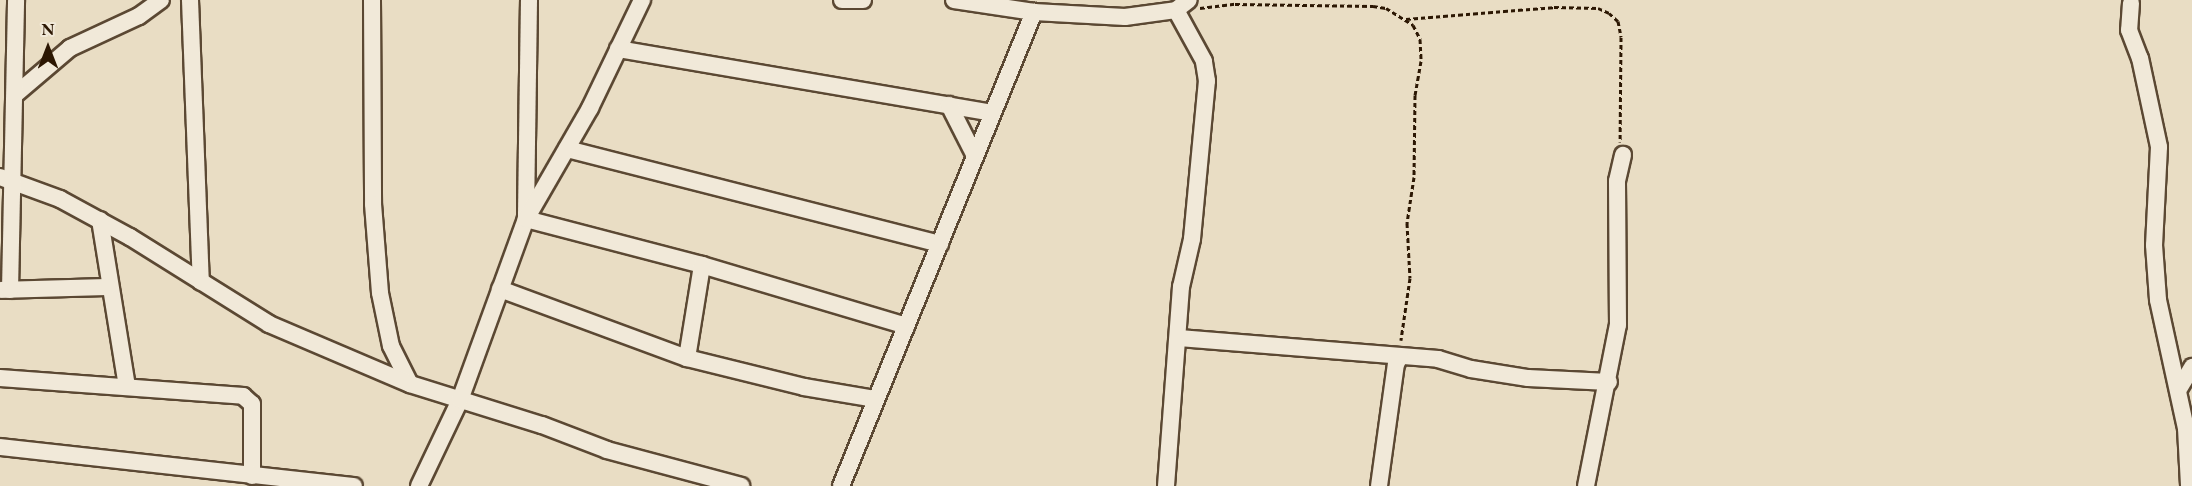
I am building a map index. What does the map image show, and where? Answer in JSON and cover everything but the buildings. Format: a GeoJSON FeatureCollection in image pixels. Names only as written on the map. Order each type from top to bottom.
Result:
{"type":"FeatureCollection","features":[{"type":"Feature","properties":{"kind":"street"},"geometry":{"type":"LineString","coordinates":[[16,0],[16,94],[7,180],[5,290],[108,287]]}},
{"type":"Feature","properties":{"kind":"street"},"geometry":{"type":"LineString","coordinates":[[16,94],[70,48],[139,16],[161,0]]}},
{"type":"Feature","properties":{"kind":"street"},"geometry":{"type":"LineString","coordinates":[[190,0],[201,282]]}},
{"type":"Feature","properties":{"kind":"street"},"geometry":{"type":"LineString","coordinates":[[372,0],[373,204],[381,293],[391,346],[410,384]]}},
{"type":"Feature","properties":{"kind":"street"},"geometry":{"type":"LineString","coordinates":[[526,219],[530,0]]}},
{"type":"Feature","properties":{"kind":"street"},"geometry":{"type":"LineString","coordinates":[[419,486],[460,400],[526,219],[567,149],[642,0]]}},
{"type":"Feature","properties":{"kind":"street"},"geometry":{"type":"LineString","coordinates":[[842,0],[863,0]]}},
{"type":"Feature","properties":{"kind":"street"},"geometry":{"type":"LineString","coordinates":[[954,0],[1034,12],[1125,17],[1188,5],[1193,38],[1204,61],[1207,81],[1192,239],[1181,287],[1179,338],[1166,486]]}},
{"type":"Feature","properties":{"kind":"street"},"geometry":{"type":"LineString","coordinates":[[2133,1],[2129,30],[2140,57],[2159,147],[2154,245],[2158,300],[2179,389],[2189,486]]}},
{"type":"Feature","properties":{"kind":"street"},"geometry":{"type":"LineString","coordinates":[[841,486],[940,244],[974,154],[1034,12]]}},
{"type":"Feature","properties":{"kind":"street"},"geometry":{"type":"LineString","coordinates":[[618,49],[992,113]]}},
{"type":"Feature","properties":{"kind":"street"},"geometry":{"type":"LineString","coordinates":[[949,105],[974,154]]}},
{"type":"Feature","properties":{"kind":"street"},"geometry":{"type":"LineString","coordinates":[[567,149],[940,244]]}},
{"type":"Feature","properties":{"kind":"street"},"geometry":{"type":"LineString","coordinates":[[1586,486],[1609,382],[1619,315],[1617,181],[1623,155]]}},
{"type":"Feature","properties":{"kind":"street"},"geometry":{"type":"LineString","coordinates":[[7,180],[60,199],[100,220],[269,324],[410,384],[542,425],[607,450],[741,486]]}},
{"type":"Feature","properties":{"kind":"street"},"geometry":{"type":"LineString","coordinates":[[526,219],[702,265],[906,326]]}},
{"type":"Feature","properties":{"kind":"street"},"geometry":{"type":"LineString","coordinates":[[100,220],[108,287],[127,387]]}},
{"type":"Feature","properties":{"kind":"street"},"geometry":{"type":"LineString","coordinates":[[687,358],[702,265]]}},
{"type":"Feature","properties":{"kind":"street"},"geometry":{"type":"LineString","coordinates":[[500,289],[687,358],[804,387],[876,399]]}},
{"type":"Feature","properties":{"kind":"street"},"geometry":{"type":"LineString","coordinates":[[1179,338],[1438,359],[1471,369],[1528,378],[1609,382]]}},
{"type":"Feature","properties":{"kind":"street"},"geometry":{"type":"LineString","coordinates":[[1379,486],[1400,357]]}},
{"type":"Feature","properties":{"kind":"street"},"geometry":{"type":"LineString","coordinates":[[2179,389],[2192,367]]}},
{"type":"Feature","properties":{"kind":"street"},"geometry":{"type":"LineString","coordinates":[[0,378],[243,396],[252,404],[252,476]]}},
{"type":"Feature","properties":{"kind":"street"},"geometry":{"type":"LineString","coordinates":[[0,447],[354,486]]}},
{"type":"Feature","properties":{"kind":"path"},"geometry":{"type":"LineString","coordinates":[[1188,5],[1373,6],[1413,25],[1420,39],[1421,61],[1415,94],[1414,177],[1407,224],[1410,271],[1400,357]]}},
{"type":"Feature","properties":{"kind":"path"},"geometry":{"type":"LineString","coordinates":[[1402,18],[1416,21],[1554,7],[1598,8],[1610,13],[1618,21],[1621,37],[1619,138],[1623,155]]}}]}
